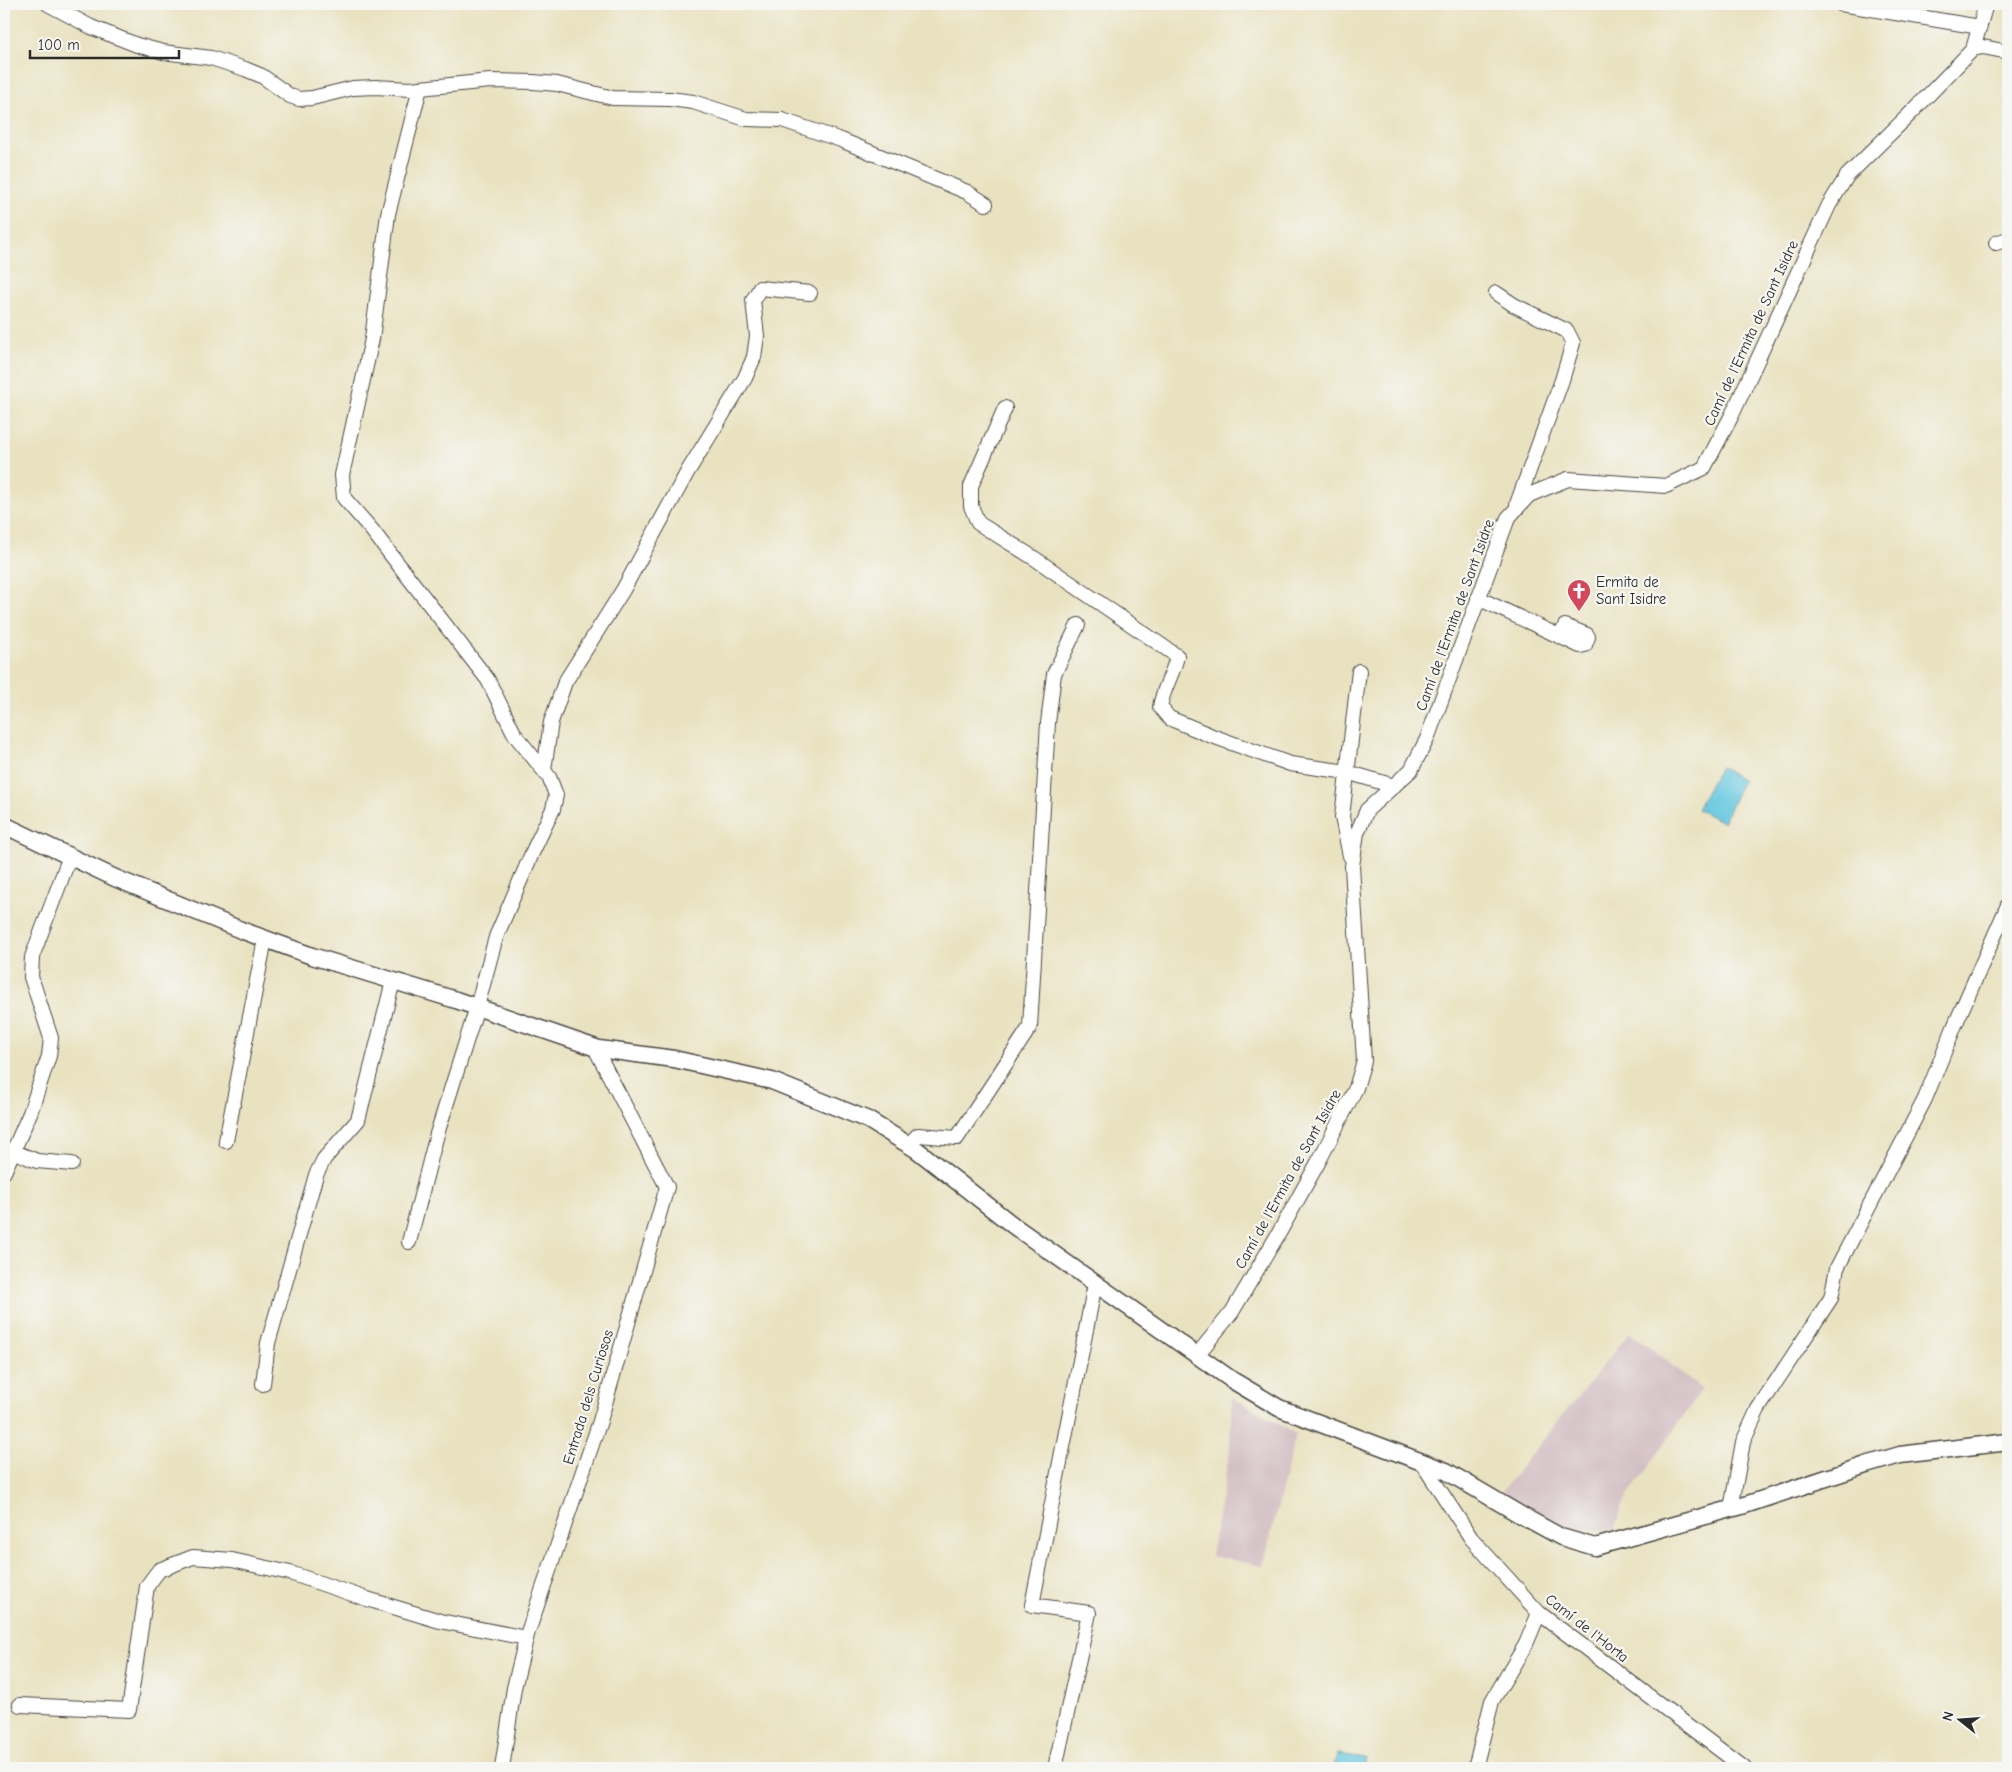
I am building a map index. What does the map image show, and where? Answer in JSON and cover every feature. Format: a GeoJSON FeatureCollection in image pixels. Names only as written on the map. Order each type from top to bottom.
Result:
{"type":"FeatureCollection","features":[{"type":"Feature","properties":{"kind":"main road"},"geometry":{"type":"LineString","coordinates":[[4,825],[114,878],[265,939],[477,1007],[595,1048],[674,1060],[772,1081],[868,1120],[908,1144],[1014,1226],[1232,1380],[1279,1408],[1446,1471],[1562,1537],[1596,1547],[1731,1509],[1900,1455],[2008,1442]]}},
{"type":"Feature","properties":{"kind":"street"},"geometry":{"type":"LineString","coordinates":[[48,4],[91,27],[136,46],[163,52],[211,58],[245,69],[262,76],[290,96],[299,99],[312,98],[353,88],[420,88],[490,82],[533,82],[565,86],[613,98],[670,99],[693,102],[746,119],[782,120],[841,140],[968,192],[986,204]]}},
{"type":"Feature","properties":{"kind":"street"},"geometry":{"type":"LineString","coordinates":[[1841,4],[1980,27]]}},
{"type":"Feature","properties":{"kind":"street","name":"Camí de l'Ermita de Sant Isidre"},"geometry":{"type":"LineString","coordinates":[[1197,1355],[1232,1312],[1320,1159],[1356,1088],[1364,1061],[1352,866],[1357,833],[1367,810],[1411,770],[1427,740],[1506,524],[1515,510],[1529,495],[1568,479],[1666,486],[1704,468],[1732,415],[1829,205],[1847,176],[1973,49],[1986,4]]}},
{"type":"Feature","properties":{"kind":"street"},"geometry":{"type":"LineString","coordinates":[[1973,49],[1983,47],[2008,52]]}},
{"type":"Feature","properties":{"kind":"street"},"geometry":{"type":"LineString","coordinates":[[409,1242],[437,1134],[477,1007],[496,938],[554,809],[556,795],[549,777],[516,735],[488,680],[371,529],[344,498],[342,475],[372,339],[388,214],[420,88]]}},
{"type":"Feature","properties":{"kind":"street"},"geometry":{"type":"LineString","coordinates":[[544,770],[551,722],[565,682],[623,590],[688,470],[746,378],[754,357],[757,336],[753,300],[760,288],[810,292]]}},
{"type":"Feature","properties":{"kind":"street"},"geometry":{"type":"LineString","coordinates":[[1496,293],[1567,331],[1573,343],[1562,380],[1515,510]]}},
{"type":"Feature","properties":{"kind":"street"},"geometry":{"type":"LineString","coordinates":[[1005,408],[971,486],[971,506],[978,523],[1034,558],[1177,656],[1170,677],[1162,692],[1160,707],[1169,718],[1212,736],[1290,764],[1347,772],[1394,786]]}},
{"type":"Feature","properties":{"kind":"street"},"geometry":{"type":"LineString","coordinates":[[1478,598],[1561,637]]}},
{"type":"Feature","properties":{"kind":"street"},"geometry":{"type":"LineString","coordinates":[[908,1144],[918,1135],[958,1138],[1030,1027],[1048,723],[1054,674],[1078,626]]}},
{"type":"Feature","properties":{"kind":"street"},"geometry":{"type":"LineString","coordinates":[[1352,866],[1342,817],[1358,671]]}},
{"type":"Feature","properties":{"kind":"street"},"geometry":{"type":"LineString","coordinates":[[4,1172],[30,1113],[49,1056],[52,1038],[31,977],[32,957],[70,856]]}},
{"type":"Feature","properties":{"kind":"street"},"geometry":{"type":"LineString","coordinates":[[1731,1509],[1743,1442],[1758,1409],[1831,1298],[1837,1268],[1925,1099],[1955,1025],[2008,905]]}},
{"type":"Feature","properties":{"kind":"street"},"geometry":{"type":"LineString","coordinates":[[226,1141],[265,939]]}},
{"type":"Feature","properties":{"kind":"street"},"geometry":{"type":"LineString","coordinates":[[263,1384],[268,1343],[316,1175],[324,1159],[358,1120],[393,981]]}},
{"type":"Feature","properties":{"kind":"street","name":"Entrada dels Curiosos"},"geometry":{"type":"LineString","coordinates":[[502,1768],[514,1688],[526,1638],[600,1421],[667,1187],[595,1048]]}},
{"type":"Feature","properties":{"kind":"street"},"geometry":{"type":"LineString","coordinates":[[12,1151],[37,1161],[72,1164]]}},
{"type":"Feature","properties":{"kind":"street"},"geometry":{"type":"LineString","coordinates":[[1055,1768],[1089,1613],[1032,1605],[1095,1284]]}},
{"type":"Feature","properties":{"kind":"street","name":"Camí de l'Horta"},"geometry":{"type":"LineString","coordinates":[[1420,1460],[1471,1538],[1539,1613],[1744,1768]]}},
{"type":"Feature","properties":{"kind":"street"},"geometry":{"type":"LineString","coordinates":[[20,1705],[130,1710],[147,1586],[159,1570],[192,1557],[232,1560],[290,1573],[440,1621],[526,1638]]}},
{"type":"Feature","properties":{"kind":"street"},"geometry":{"type":"LineString","coordinates":[[1475,1768],[1492,1701],[1526,1644],[1539,1613]]}},
{"type":"Feature","properties":{"kind":"shaded area"},"geometry":{"type":"Polygon","coordinates":[[[1630,1332],[1702,1389],[1622,1505],[1614,1531],[1565,1527],[1502,1491],[1630,1332]]]}},
{"type":"Feature","properties":{"kind":"shaded area"},"geometry":{"type":"Polygon","coordinates":[[[1232,1397],[1296,1434],[1263,1566],[1211,1556],[1230,1449],[1232,1397]]]}},
{"type":"Feature","properties":{"kind":"water"},"geometry":{"type":"Polygon","coordinates":[[[1720,767],[1743,780],[1723,822],[1697,809],[1720,767]]]}},
{"type":"Feature","properties":{"kind":"water"},"geometry":{"type":"Polygon","coordinates":[[[1337,1754],[1366,1758],[1364,1768],[1334,1768],[1337,1754]]]}},
{"type":"Feature","properties":{"kind":"place","name":"Ermita de Sant Isidre"},"geometry":{"type":"Point","coordinates":[1579,612]}}]}
